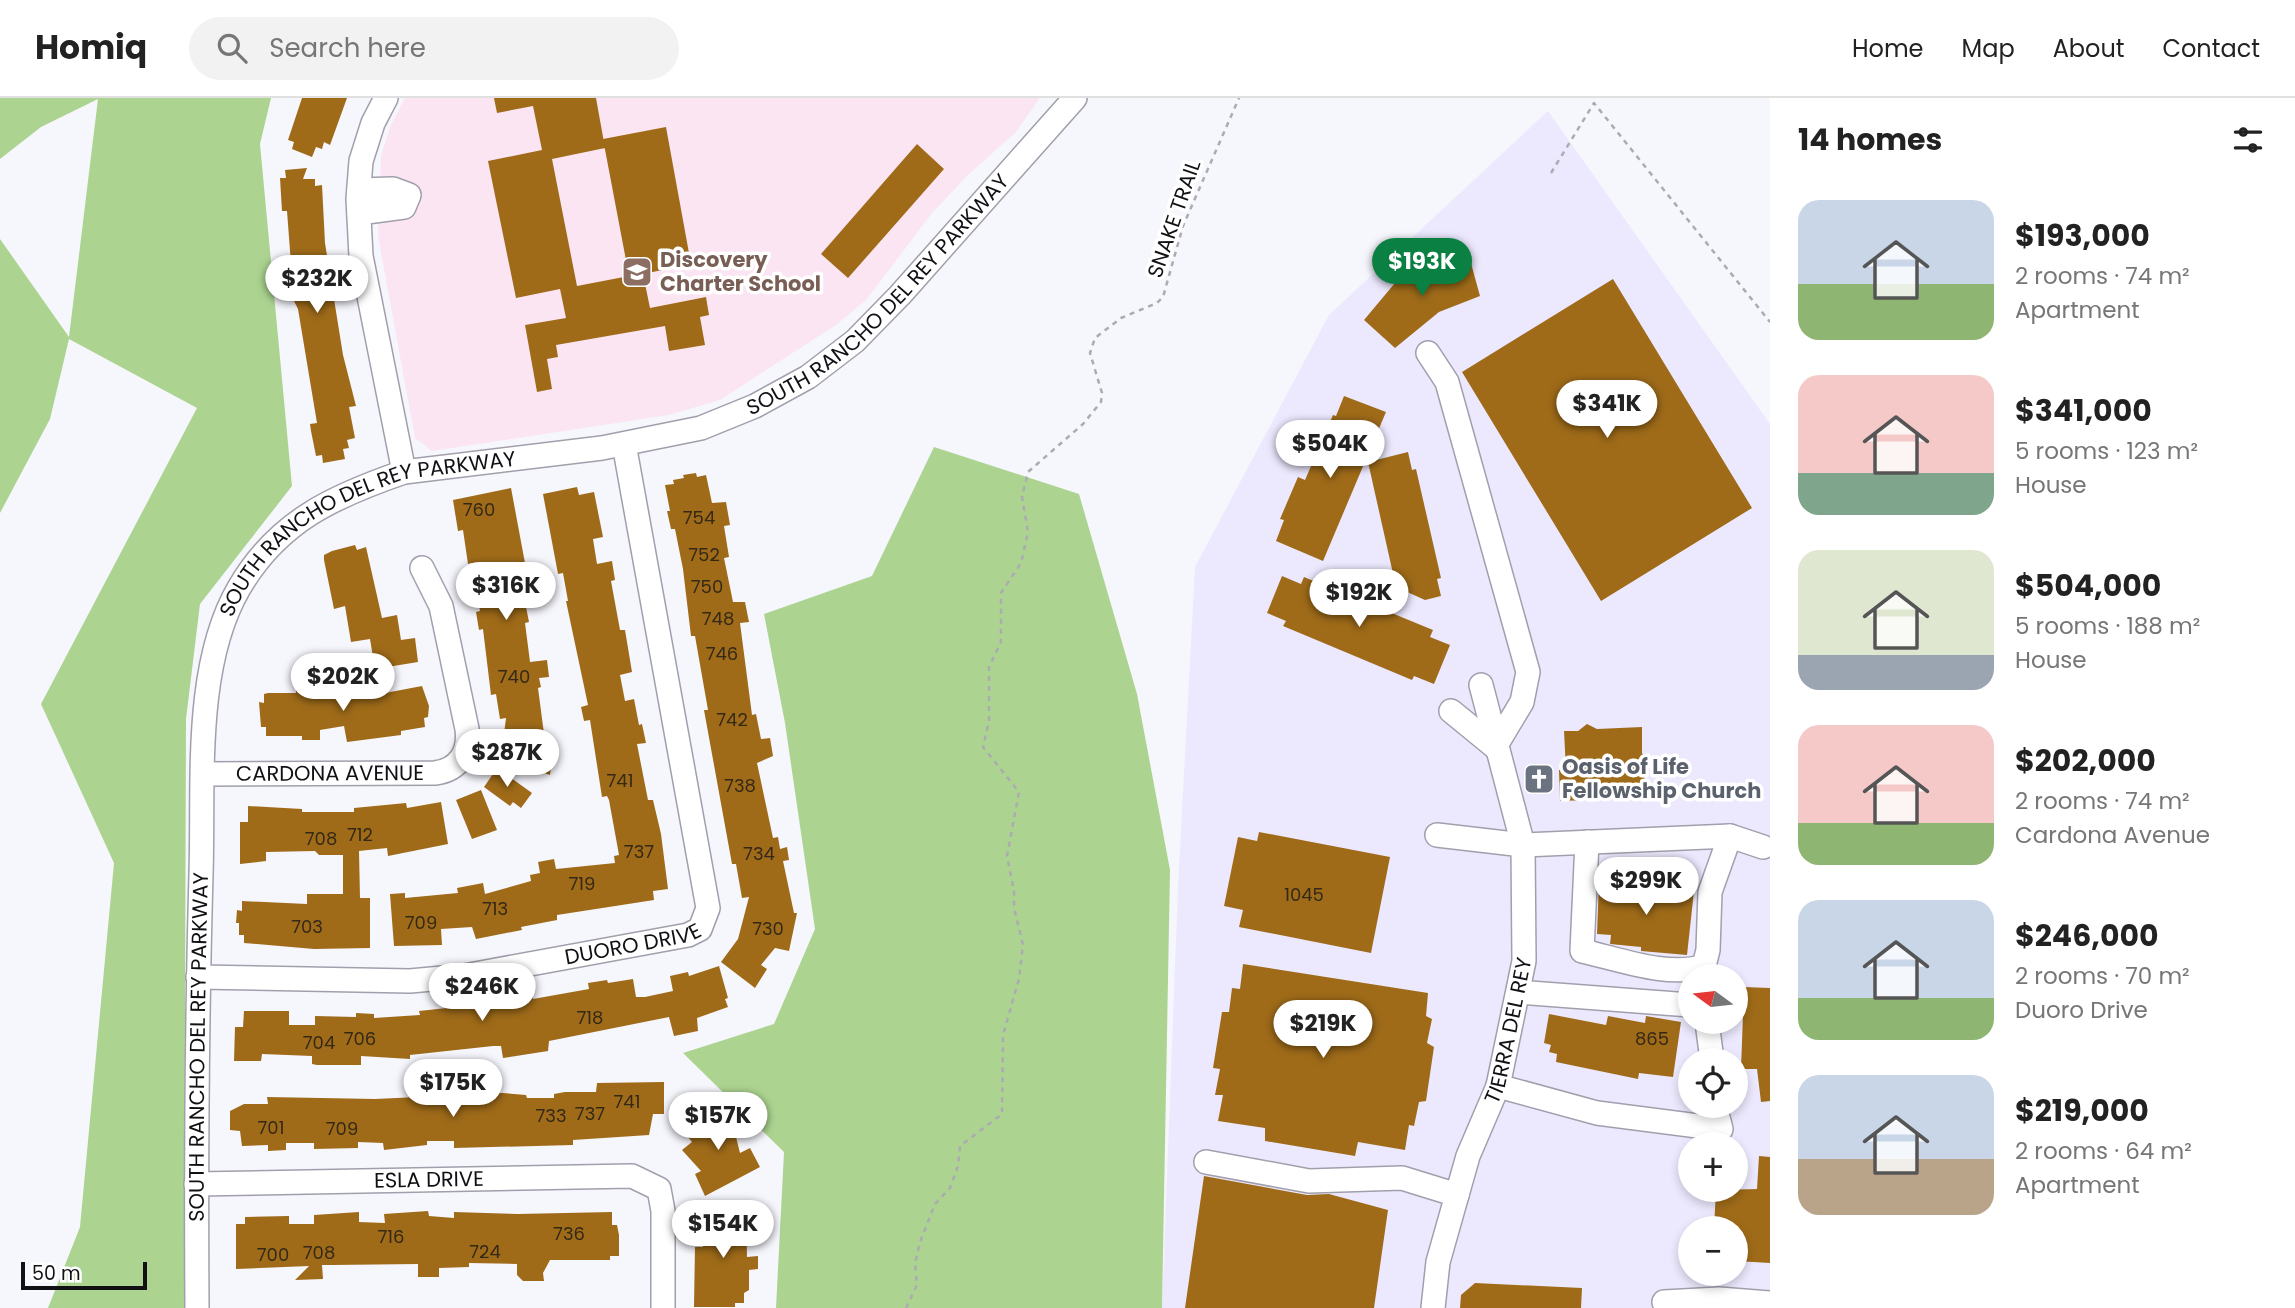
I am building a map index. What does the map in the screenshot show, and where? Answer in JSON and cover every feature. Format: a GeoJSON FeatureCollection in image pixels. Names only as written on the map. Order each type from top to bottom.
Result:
{"type":"FeatureCollection","features":[{"type":"Feature","properties":{"kind":"street"},"geometry":{"type":"LineString","coordinates":[[386,98],[373,123],[361,162],[361,256],[404,472]]}},
{"type":"Feature","properties":{"kind":"street","name":"SOUTH RANCHO DEL REY PARKWAY"},"geometry":{"type":"LineString","coordinates":[[197,1308],[198,976],[207,700],[214,652],[229,607],[251,570],[279,537],[313,510],[331,500],[404,472],[624,444],[701,428],[755,406],[808,377],[846,349],[900,295],[1075,98]]}},
{"type":"Feature","properties":{"kind":"street"},"geometry":{"type":"LineString","coordinates":[[1428,353],[1447,382],[1528,672],[1522,702],[1495,747],[1451,711]]}},
{"type":"Feature","properties":{"kind":"street","name":"DUORO DRIVE"},"geometry":{"type":"LineString","coordinates":[[198,976],[411,981],[464,976],[688,935],[700,929],[708,908],[624,444]]}},
{"type":"Feature","properties":{"kind":"street","name":"CARDONA AVENUE"},"geometry":{"type":"LineString","coordinates":[[204,774],[435,773],[444,772],[459,763],[467,747],[467,729],[440,606],[422,568]]}},
{"type":"Feature","properties":{"kind":"street","name":"TIERRA DEL REY"},"geometry":{"type":"LineString","coordinates":[[1433,1308],[1438,1262],[1468,1156],[1497,1086],[1524,961],[1522,845],[1481,685]]}},
{"type":"Feature","properties":{"kind":"street"},"geometry":{"type":"LineString","coordinates":[[1437,835],[1522,845],[1730,835],[1763,848]]}},
{"type":"Feature","properties":{"kind":"street"},"geometry":{"type":"LineString","coordinates":[[1587,842],[1582,951],[1652,967],[1695,969],[1704,966],[1708,950],[1710,892],[1730,835]]}},
{"type":"Feature","properties":{"kind":"street"},"geometry":{"type":"LineString","coordinates":[[1518,992],[1678,1004]]}},
{"type":"Feature","properties":{"kind":"street"},"geometry":{"type":"LineString","coordinates":[[1497,1086],[1597,1112],[1721,1129],[1718,1118]]}},
{"type":"Feature","properties":{"kind":"street"},"geometry":{"type":"LineString","coordinates":[[1206,1162],[1310,1181],[1402,1178],[1457,1195]]}},
{"type":"Feature","properties":{"kind":"street","name":"ESLA DRIVE"},"geometry":{"type":"LineString","coordinates":[[196,1184],[632,1176],[659,1189],[663,1211],[663,1308]]}},
{"type":"Feature","properties":{"kind":"street"},"geometry":{"type":"LineString","coordinates":[[1664,1302],[1719,1299],[1770,1303]]}},
{"type":"Feature","properties":{"kind":"path","name":"SNAKE TRAIL"},"geometry":{"type":"LineString","coordinates":[[906,1308],[917,1285],[915,1264],[920,1242],[935,1204],[950,1188],[958,1166],[960,1146],[1002,1114],[1003,1035],[1019,979],[1023,945],[1014,908],[1014,891],[1007,856],[1019,792],[983,747],[989,721],[989,667],[1001,642],[1001,593],[1021,563],[1028,532],[1022,497],[1028,472],[1083,424],[1101,402],[1102,393],[1090,353],[1095,338],[1121,318],[1157,303],[1163,297],[1183,226],[1239,98]]}},
{"type":"Feature","properties":{"kind":"path"},"geometry":{"type":"LineString","coordinates":[[1551,173],[1594,103],[1770,321]]}},
{"type":"Feature","properties":{"kind":"shaded area","name":"Discovery Charter School"},"geometry":{"type":"Polygon","coordinates":[[[405,98],[1040,98],[1016,132],[967,176],[932,213],[867,299],[836,325],[720,400],[669,415],[432,451],[415,438],[378,236],[381,156],[391,125],[405,98]]]}},
{"type":"Feature","properties":{"kind":"shaded area"},"geometry":{"type":"Polygon","coordinates":[[[1548,111],[1770,424],[1770,1308],[1162,1308],[1178,887],[1195,567],[1329,315],[1548,111]]]}},
{"type":"Feature","properties":{"kind":"green space"},"geometry":{"type":"Polygon","coordinates":[[[0,98],[271,98],[260,144],[292,486],[200,604],[186,719],[184,1308],[48,1308],[80,1227],[114,863],[41,704],[197,408],[69,339],[50,419],[0,513],[0,239],[69,337],[98,99],[41,127],[0,159],[0,98]]]}},
{"type":"Feature","properties":{"kind":"green space"},"geometry":{"type":"Polygon","coordinates":[[[934,447],[1079,494],[1137,694],[1170,870],[1162,1308],[776,1308],[784,1152],[683,1053],[774,1024],[815,929],[785,723],[764,614],[872,576],[934,447]]]}},
{"type":"Feature","properties":{"kind":"building"},"geometry":{"type":"Polygon","coordinates":[[[302,98],[347,98],[330,145],[324,142],[322,149],[316,147],[312,157],[292,149],[294,142],[288,140],[302,98]]]}},
{"type":"Feature","properties":{"kind":"building"},"geometry":{"type":"Polygon","coordinates":[[[494,98],[596,98],[603,139],[666,127],[691,264],[643,274],[650,308],[706,297],[709,315],[700,317],[705,345],[669,351],[665,326],[556,345],[558,357],[547,359],[552,389],[537,392],[525,325],[566,318],[560,289],[516,298],[488,161],[542,150],[533,106],[497,113],[494,98]],[[605,148],[552,159],[577,286],[629,276],[605,148]]]}},
{"type":"Feature","properties":{"kind":"building"},"geometry":{"type":"Polygon","coordinates":[[[917,144],[944,169],[848,278],[821,254],[917,144]]]}},
{"type":"Feature","properties":{"kind":"building"},"geometry":{"type":"Polygon","coordinates":[[[307,168],[303,179],[315,179],[315,186],[322,185],[325,243],[343,355],[356,406],[349,407],[355,438],[347,440],[349,448],[343,449],[345,459],[323,463],[322,455],[316,456],[311,431],[310,424],[317,423],[298,309],[290,293],[284,294],[281,280],[292,277],[287,211],[282,211],[280,178],[286,178],[285,170],[307,168]]]}},
{"type":"Feature","properties":{"kind":"building"},"geometry":{"type":"Polygon","coordinates":[[[1469,256],[1480,296],[1439,312],[1395,348],[1364,320],[1405,271],[1469,256]]]}},
{"type":"Feature","properties":{"kind":"building"},"geometry":{"type":"Polygon","coordinates":[[[1613,279],[1752,508],[1601,601],[1462,372],[1613,279]]]}},
{"type":"Feature","properties":{"kind":"building"},"geometry":{"type":"Polygon","coordinates":[[[1344,396],[1386,412],[1323,561],[1276,541],[1284,520],[1280,519],[1298,477],[1305,480],[1344,396]]]}},
{"type":"Feature","properties":{"kind":"building"},"geometry":{"type":"Polygon","coordinates":[[[1408,452],[1412,470],[1416,469],[1441,578],[1437,579],[1441,596],[1425,600],[1396,587],[1368,462],[1408,452]]]}},
{"type":"Feature","properties":{"kind":"building"},"geometry":{"type":"Polygon","coordinates":[[[696,473],[697,477],[706,475],[712,503],[726,502],[730,525],[724,526],[729,557],[724,558],[733,602],[745,602],[749,622],[740,623],[752,715],[756,714],[761,739],[770,738],[773,756],[757,763],[773,838],[778,837],[780,849],[787,847],[789,860],[783,861],[794,913],[797,913],[789,951],[775,948],[761,965],[767,969],[755,988],[721,962],[738,939],[749,897],[742,898],[736,864],[732,864],[704,710],[708,710],[695,636],[691,636],[683,569],[675,529],[671,529],[667,511],[670,511],[665,485],[674,484],[673,480],[684,478],[683,475],[696,473]]]}},
{"type":"Feature","properties":{"kind":"building"},"geometry":{"type":"Polygon","coordinates":[[[577,487],[579,495],[594,492],[603,537],[593,539],[597,564],[612,561],[615,580],[611,581],[620,630],[625,630],[632,672],[620,675],[625,701],[634,699],[639,725],[642,724],[646,743],[637,744],[648,800],[653,800],[661,834],[668,889],[653,891],[654,900],[557,915],[557,920],[521,927],[522,930],[476,939],[472,927],[441,929],[442,945],[394,946],[390,894],[405,893],[405,898],[458,893],[457,888],[483,883],[485,894],[531,881],[530,875],[540,873],[538,862],[554,859],[556,869],[615,863],[614,856],[619,855],[609,800],[607,796],[602,797],[590,720],[584,721],[581,707],[588,705],[566,601],[563,573],[558,574],[543,494],[577,487]]]}},
{"type":"Feature","properties":{"kind":"building"},"geometry":{"type":"Polygon","coordinates":[[[511,488],[533,606],[526,607],[529,622],[525,623],[530,662],[547,660],[549,677],[539,678],[541,687],[538,688],[546,749],[553,750],[550,775],[501,758],[506,718],[500,719],[496,694],[491,695],[483,629],[479,630],[476,612],[480,611],[472,563],[468,564],[463,530],[458,531],[453,500],[511,488]]]}},
{"type":"Feature","properties":{"kind":"building"},"geometry":{"type":"Polygon","coordinates":[[[355,545],[357,550],[366,547],[382,618],[397,615],[401,640],[415,638],[418,662],[375,669],[370,639],[351,642],[345,606],[334,609],[324,555],[355,545]]]}},
{"type":"Feature","properties":{"kind":"building"},"geometry":{"type":"Polygon","coordinates":[[[1282,576],[1301,584],[1304,577],[1433,630],[1430,637],[1450,645],[1434,684],[1414,676],[1412,680],[1283,626],[1286,621],[1267,613],[1282,576]]]}},
{"type":"Feature","properties":{"kind":"building"},"geometry":{"type":"Polygon","coordinates":[[[422,686],[429,706],[428,717],[424,718],[425,727],[401,731],[401,735],[347,742],[344,726],[320,730],[320,740],[302,740],[302,736],[266,736],[266,727],[261,727],[259,702],[264,703],[264,694],[296,693],[296,687],[316,687],[316,696],[358,690],[359,698],[422,686]]]}},
{"type":"Feature","properties":{"kind":"building"},"geometry":{"type":"Polygon","coordinates":[[[1587,724],[1597,729],[1642,727],[1642,753],[1648,762],[1644,766],[1645,798],[1560,801],[1559,770],[1566,770],[1564,731],[1578,731],[1587,724]]]}},
{"type":"Feature","properties":{"kind":"building"},"geometry":{"type":"Polygon","coordinates":[[[497,768],[532,793],[521,808],[513,802],[510,806],[484,787],[497,768]]]}},
{"type":"Feature","properties":{"kind":"building"},"geometry":{"type":"Polygon","coordinates":[[[481,790],[497,830],[472,839],[456,800],[481,790]]]}},
{"type":"Feature","properties":{"kind":"building"},"geometry":{"type":"Polygon","coordinates":[[[441,802],[448,844],[388,856],[387,848],[359,851],[360,898],[370,898],[370,948],[314,949],[244,943],[244,935],[239,935],[239,923],[236,923],[237,910],[242,911],[242,901],[307,904],[307,894],[343,894],[343,855],[319,855],[315,851],[266,852],[266,861],[240,864],[240,822],[248,822],[248,806],[302,809],[302,812],[354,812],[354,808],[406,803],[407,808],[441,802]]]}},
{"type":"Feature","properties":{"kind":"building"},"geometry":{"type":"Polygon","coordinates":[[[1259,832],[1390,857],[1371,953],[1239,927],[1243,910],[1224,906],[1238,837],[1257,841],[1259,832]]]}},
{"type":"Feature","properties":{"kind":"building"},"geometry":{"type":"Polygon","coordinates":[[[1599,881],[1694,891],[1687,955],[1641,951],[1641,947],[1610,944],[1611,935],[1597,934],[1599,881]]]}},
{"type":"Feature","properties":{"kind":"building"},"geometry":{"type":"Polygon","coordinates":[[[1243,964],[1428,993],[1426,1016],[1432,1019],[1427,1043],[1434,1047],[1426,1101],[1419,1102],[1414,1126],[1409,1125],[1405,1150],[1358,1142],[1355,1156],[1265,1141],[1265,1128],[1218,1121],[1223,1095],[1215,1095],[1220,1069],[1213,1068],[1222,1012],[1229,1012],[1232,988],[1240,989],[1243,964]]]}},
{"type":"Feature","properties":{"kind":"building"},"geometry":{"type":"Polygon","coordinates":[[[719,966],[728,1007],[697,1018],[698,1031],[674,1036],[669,1017],[549,1041],[548,1051],[503,1058],[501,1046],[493,1046],[410,1055],[410,1059],[361,1056],[361,1065],[317,1065],[312,1064],[312,1056],[262,1054],[261,1061],[234,1061],[235,1027],[243,1027],[244,1011],[289,1011],[289,1025],[315,1025],[315,1016],[356,1017],[356,1013],[374,1014],[374,1018],[420,1015],[419,1011],[475,1005],[476,1008],[515,1001],[514,998],[532,995],[533,999],[589,989],[588,983],[633,979],[636,997],[645,997],[673,991],[670,976],[688,972],[689,976],[719,966]]]}},
{"type":"Feature","properties":{"kind":"building"},"geometry":{"type":"Polygon","coordinates":[[[1748,987],[1770,988],[1770,1101],[1761,1102],[1757,1069],[1748,1069],[1748,1048],[1742,1048],[1742,1034],[1748,1034],[1748,987]]]}},
{"type":"Feature","properties":{"kind":"building"},"geometry":{"type":"Polygon","coordinates":[[[1549,1014],[1606,1025],[1608,1016],[1645,1023],[1646,1016],[1678,1021],[1679,1034],[1673,1077],[1639,1073],[1638,1079],[1556,1062],[1557,1054],[1549,1052],[1551,1045],[1544,1043],[1549,1014]]]}},
{"type":"Feature","properties":{"kind":"building"},"geometry":{"type":"Polygon","coordinates":[[[664,1082],[664,1114],[653,1114],[649,1135],[573,1140],[573,1145],[454,1148],[454,1141],[427,1141],[427,1145],[384,1150],[383,1143],[358,1142],[358,1148],[314,1149],[314,1143],[286,1143],[286,1150],[268,1151],[268,1145],[242,1146],[240,1131],[230,1130],[230,1111],[244,1104],[268,1104],[267,1097],[375,1099],[503,1093],[526,1095],[527,1098],[554,1098],[554,1094],[565,1092],[596,1092],[597,1083],[664,1082]]]}},
{"type":"Feature","properties":{"kind":"building"},"geometry":{"type":"Polygon","coordinates":[[[705,1102],[718,1118],[726,1112],[735,1124],[729,1129],[736,1137],[740,1153],[750,1148],[760,1167],[705,1196],[695,1174],[701,1171],[682,1150],[692,1142],[688,1137],[703,1125],[693,1113],[705,1102]]]}},
{"type":"Feature","properties":{"kind":"building"},"geometry":{"type":"Polygon","coordinates":[[[1759,1156],[1770,1157],[1770,1263],[1748,1262],[1748,1216],[1715,1216],[1715,1202],[1748,1202],[1748,1189],[1757,1189],[1759,1156]]]}},
{"type":"Feature","properties":{"kind":"building"},"geometry":{"type":"Polygon","coordinates":[[[1204,1176],[1307,1195],[1329,1194],[1388,1210],[1374,1308],[1185,1308],[1204,1176]]]}},
{"type":"Feature","properties":{"kind":"building"},"geometry":{"type":"Polygon","coordinates":[[[738,1208],[738,1212],[746,1212],[747,1257],[758,1256],[758,1269],[749,1270],[749,1290],[744,1293],[744,1303],[735,1303],[735,1307],[694,1307],[695,1247],[703,1247],[702,1209],[738,1208]]]}},
{"type":"Feature","properties":{"kind":"building"},"geometry":{"type":"Polygon","coordinates":[[[428,1211],[429,1216],[454,1218],[454,1212],[612,1212],[612,1225],[617,1225],[619,1235],[619,1256],[610,1256],[610,1260],[550,1260],[543,1273],[544,1281],[523,1281],[517,1275],[517,1264],[469,1263],[469,1267],[439,1268],[439,1277],[418,1277],[418,1264],[322,1265],[323,1279],[295,1280],[309,1266],[236,1269],[236,1224],[245,1224],[245,1217],[289,1216],[289,1224],[314,1224],[314,1215],[359,1212],[359,1222],[385,1223],[384,1214],[428,1211]]]}},
{"type":"Feature","properties":{"kind":"building"},"geometry":{"type":"Polygon","coordinates":[[[1475,1283],[1582,1288],[1581,1308],[1460,1308],[1461,1295],[1475,1283]]]}},
{"type":"Feature","properties":{"kind":"place","name":"Discovery Charter School"},"geometry":{"type":"Point","coordinates":[637,272]}},
{"type":"Feature","properties":{"kind":"place","name":"Oasis of Life Fellowship Church"},"geometry":{"type":"Point","coordinates":[1539,779]}}]}
